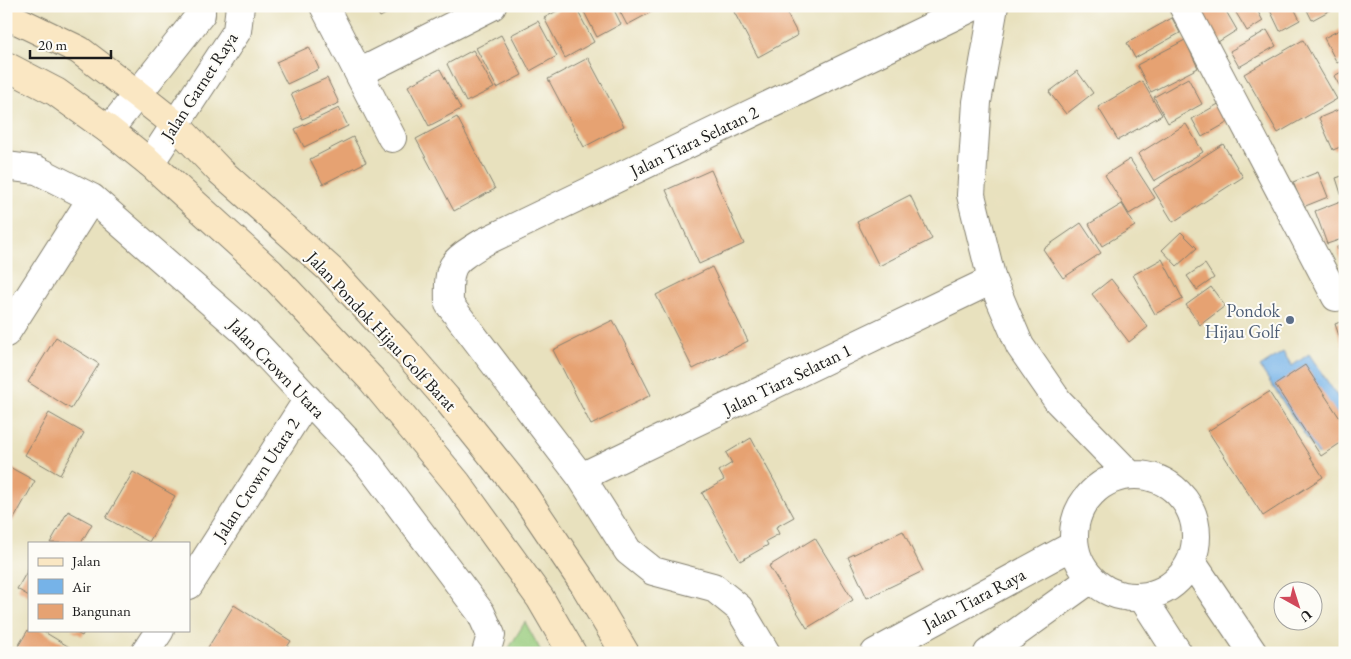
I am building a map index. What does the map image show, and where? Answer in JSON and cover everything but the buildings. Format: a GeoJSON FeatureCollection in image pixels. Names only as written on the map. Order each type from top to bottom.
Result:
{"type":"FeatureCollection","features":[{"type":"Feature","properties":{"kind":"street"},"geometry":{"type":"LineString","coordinates":[[324,6],[392,138]]}},
{"type":"Feature","properties":{"kind":"street"},"geometry":{"type":"LineString","coordinates":[[359,73],[492,6]]}},
{"type":"Feature","properties":{"kind":"street","name":"Jalan Tiara Selatan 2"},"geometry":{"type":"LineString","coordinates":[[581,477],[449,304],[448,277],[453,265],[462,256],[484,242],[975,6]]}},
{"type":"Feature","properties":{"kind":"street"},"geometry":{"type":"LineString","coordinates":[[994,6],[977,102],[971,195],[992,280],[1020,346],[1058,401],[1130,475]]}},
{"type":"Feature","properties":{"kind":"street"},"geometry":{"type":"LineString","coordinates":[[1183,6],[1336,297]]}},
{"type":"Feature","properties":{"kind":"street"},"geometry":{"type":"LineString","coordinates":[[110,130],[201,10],[238,18]]}},
{"type":"Feature","properties":{"kind":"street","name":"Jalan Pondok Hijau Golf Barat"},"geometry":{"type":"LineString","coordinates":[[6,15],[79,50],[137,94],[175,124],[220,171],[333,272],[440,390],[524,495],[584,584],[625,653]]}},
{"type":"Feature","properties":{"kind":"street","name":"Jalan Garnet Raya"},"geometry":{"type":"LineString","coordinates":[[150,163],[238,18]]}},
{"type":"Feature","properties":{"kind":"street"},"geometry":{"type":"LineString","coordinates":[[6,66],[56,92],[110,130],[150,163],[270,272],[372,380],[457,483],[540,598],[572,653]]}},
{"type":"Feature","properties":{"kind":"street","name":"Jalan Crown Utara"},"geometry":{"type":"LineString","coordinates":[[6,166],[37,170],[92,198],[245,332],[367,462],[481,613],[488,644]]}},
{"type":"Feature","properties":{"kind":"street"},"geometry":{"type":"LineString","coordinates":[[6,333],[92,198]]}},
{"type":"Feature","properties":{"kind":"street","name":"Jalan Tiara Selatan 1"},"geometry":{"type":"LineString","coordinates":[[581,477],[992,280]]}},
{"type":"Feature","properties":{"kind":"street","name":"Jalan Crown Utara 2"},"geometry":{"type":"LineString","coordinates":[[190,583],[308,399]]}},
{"type":"Feature","properties":{"kind":"street"},"geometry":{"type":"LineString","coordinates":[[1130,475],[1151,477],[1170,485],[1185,500],[1194,519],[1196,540],[1191,561],[1180,578],[1163,591],[1142,597],[1123,596],[1106,590],[1091,579],[1080,563],[1074,545],[1074,526],[1081,508],[1092,493],[1110,480],[1130,475]]}},
{"type":"Feature","properties":{"kind":"street"},"geometry":{"type":"LineString","coordinates":[[581,477],[628,551],[653,571],[713,587],[739,608],[766,653]]}},
{"type":"Feature","properties":{"kind":"street","name":"Jalan Tiara Raya"},"geometry":{"type":"LineString","coordinates":[[875,653],[1074,545]]}},
{"type":"Feature","properties":{"kind":"street"},"geometry":{"type":"LineString","coordinates":[[1191,561],[1253,653]]}},
{"type":"Feature","properties":{"kind":"street"},"geometry":{"type":"LineString","coordinates":[[988,653],[1091,579]]}},
{"type":"Feature","properties":{"kind":"street"},"geometry":{"type":"LineString","coordinates":[[1142,597],[1178,653]]}},
{"type":"Feature","properties":{"kind":"street"},"geometry":{"type":"LineString","coordinates":[[145,653],[159,632]]}},
{"type":"Feature","properties":{"kind":"green space"},"geometry":{"type":"Polygon","coordinates":[[[525,622],[542,653],[506,653],[525,622]]]}},
{"type":"Feature","properties":{"kind":"water"},"geometry":{"type":"Polygon","coordinates":[[[1283,352],[1292,366],[1309,354],[1345,408],[1345,437],[1318,455],[1260,367],[1283,352]]]}},
{"type":"Feature","properties":{"kind":"place","name":"Pondok Hijau Golf"},"geometry":{"type":"Point","coordinates":[1290,320]}}]}
